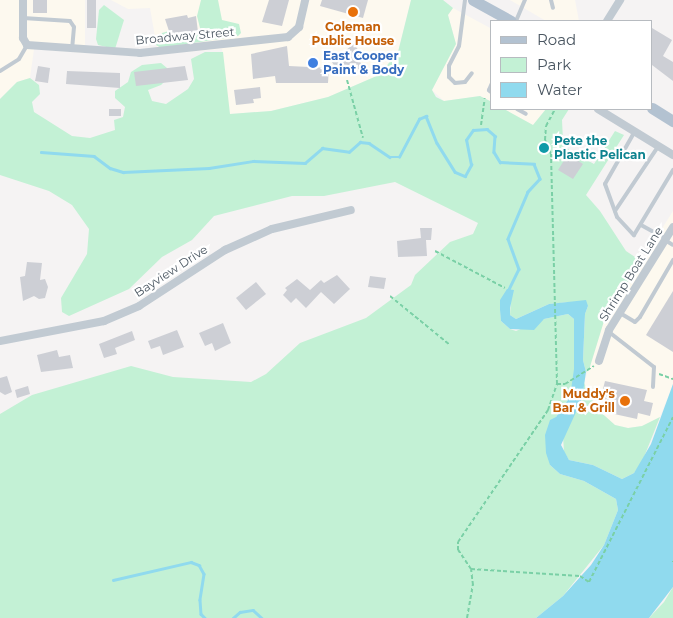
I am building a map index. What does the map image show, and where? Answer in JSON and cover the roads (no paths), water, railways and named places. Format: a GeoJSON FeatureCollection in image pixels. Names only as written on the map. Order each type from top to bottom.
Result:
{"type":"FeatureCollection","features":[{"type":"Feature","properties":{"kind":"main road"},"geometry":{"type":"LineString","coordinates":[[472,0],[508,20]]}},
{"type":"Feature","properties":{"kind":"main road"},"geometry":{"type":"LineString","coordinates":[[653,109],[673,121]]}},
{"type":"Feature","properties":{"kind":"street"},"geometry":{"type":"LineString","coordinates":[[23,0],[23,38],[28,45]]}},
{"type":"Feature","properties":{"kind":"street","name":"Broadway Street"},"geometry":{"type":"LineString","coordinates":[[28,45],[140,53],[288,37],[298,27],[305,0]]}},
{"type":"Feature","properties":{"kind":"street"},"geometry":{"type":"LineString","coordinates":[[608,20],[620,0]]}},
{"type":"Feature","properties":{"kind":"street"},"geometry":{"type":"LineString","coordinates":[[600,110],[673,155]]}},
{"type":"Feature","properties":{"kind":"street","name":"Bayview Drive"},"geometry":{"type":"LineString","coordinates":[[0,341],[104,321],[139,306],[225,250],[272,229],[351,210]]}},
{"type":"Feature","properties":{"kind":"street","name":"Shrimp Boat Lane"},"geometry":{"type":"LineString","coordinates":[[599,361],[609,332],[673,227]]}},
{"type":"Feature","properties":{"kind":"lane"},"geometry":{"type":"LineString","coordinates":[[472,0],[459,46],[448,66],[449,77],[455,83],[465,82],[472,73]]}},
{"type":"Feature","properties":{"kind":"lane"},"geometry":{"type":"LineString","coordinates":[[516,20],[525,0]]}},
{"type":"Feature","properties":{"kind":"lane"},"geometry":{"type":"LineString","coordinates":[[551,0],[553,8]]}},
{"type":"Feature","properties":{"kind":"lane"},"geometry":{"type":"LineString","coordinates":[[23,18],[70,21],[74,27],[72,48]]}},
{"type":"Feature","properties":{"kind":"lane"},"geometry":{"type":"LineString","coordinates":[[0,71],[14,63],[28,45]]}},
{"type":"Feature","properties":{"kind":"lane"},"geometry":{"type":"LineString","coordinates":[[519,110],[526,114]]}},
{"type":"Feature","properties":{"kind":"lane"},"geometry":{"type":"LineString","coordinates":[[634,131],[605,184],[614,211],[634,235],[673,170]]}},
{"type":"Feature","properties":{"kind":"lane"},"geometry":{"type":"LineString","coordinates":[[614,211],[658,146]]}},
{"type":"Feature","properties":{"kind":"lane"},"geometry":{"type":"LineString","coordinates":[[641,225],[673,245]]}},
{"type":"Feature","properties":{"kind":"lane"},"geometry":{"type":"LineString","coordinates":[[620,313],[635,322],[640,318],[673,260]]}},
{"type":"Feature","properties":{"kind":"lane"},"geometry":{"type":"LineString","coordinates":[[609,332],[654,366],[653,387]]}},
{"type":"Feature","properties":{"kind":"water"},"geometry":{"type":"Polygon","coordinates":[[[507,289],[514,290],[510,315],[516,319],[549,304],[586,300],[588,306],[585,314],[583,360],[586,372],[582,399],[561,445],[569,460],[593,465],[622,479],[634,473],[651,444],[673,384],[673,587],[649,618],[536,618],[563,596],[591,565],[604,545],[618,510],[616,499],[584,481],[560,474],[550,465],[546,453],[545,435],[550,420],[556,417],[570,397],[574,369],[574,319],[568,314],[544,319],[534,330],[510,329],[501,321],[500,310],[500,300],[507,289]]]}},
{"type":"Feature","properties":{"kind":"waterway"},"geometry":{"type":"LineString","coordinates":[[41,152],[94,156],[110,168],[123,172],[209,168],[253,161],[305,163],[322,148],[349,152],[360,142],[369,143],[390,157],[399,157],[419,119],[426,116],[437,143],[455,172],[465,176],[471,165],[466,140],[473,130],[487,129],[495,136],[494,152],[500,162],[534,164],[540,179],[528,192],[508,239],[519,269],[508,292]]}},
{"type":"Feature","properties":{"kind":"waterway"},"geometry":{"type":"LineString","coordinates":[[113,580],[191,562],[199,565],[204,574],[200,600],[201,614],[205,618]]}},
{"type":"Feature","properties":{"kind":"waterway"},"geometry":{"type":"LineString","coordinates":[[233,618],[240,612],[253,610],[262,618]]}},
{"type":"Feature","properties":{"kind":"place","name":"Coleman Public House"},"geometry":{"type":"Point","coordinates":[353,12]}},
{"type":"Feature","properties":{"kind":"place","name":"East Cooper Paint & Body"},"geometry":{"type":"Point","coordinates":[313,63]}},
{"type":"Feature","properties":{"kind":"place","name":"Pete the Plastic Pelican"},"geometry":{"type":"Point","coordinates":[544,148]}},
{"type":"Feature","properties":{"kind":"place","name":"Muddy's Bar & Grill"},"geometry":{"type":"Point","coordinates":[625,401]}}]}
